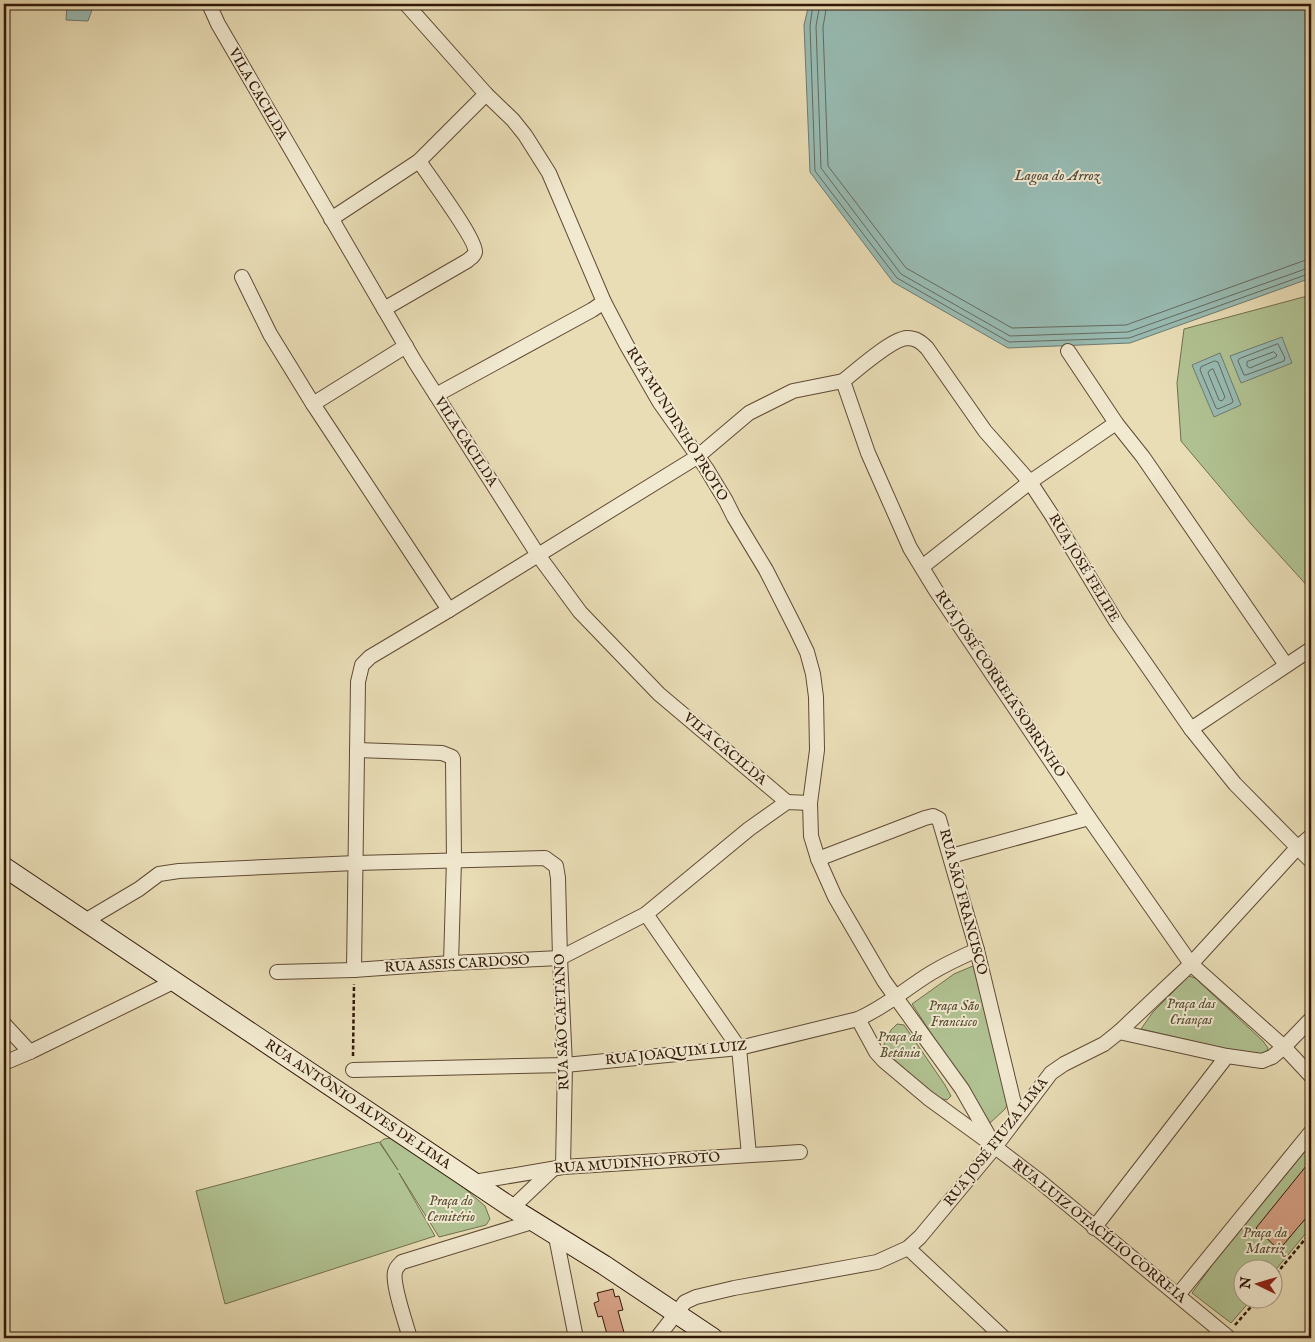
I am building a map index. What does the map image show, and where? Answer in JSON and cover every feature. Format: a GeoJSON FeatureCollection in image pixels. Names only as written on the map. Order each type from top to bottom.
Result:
{"type":"FeatureCollection","features":[{"type":"Feature","properties":{"kind":"main road","name":"RUA ANTÔNIO ALVES DE LIMA"},"geometry":{"type":"LineString","coordinates":[[4,868],[512,1208],[604,1265],[713,1338]]}},
{"type":"Feature","properties":{"kind":"street","name":"VILA CACILDA"},"geometry":{"type":"LineString","coordinates":[[209,4],[218,24],[406,346],[538,555],[580,612],[659,694],[787,802]]}},
{"type":"Feature","properties":{"kind":"street","name":"RUA MUNDINHO PROTO"},"geometry":{"type":"LineString","coordinates":[[406,4],[525,135],[549,173],[604,302],[626,344],[660,403],[700,454],[734,518],[766,570],[807,652],[813,674],[816,697],[817,750],[810,803]]}},
{"type":"Feature","properties":{"kind":"street"},"geometry":{"type":"LineString","coordinates":[[331,219],[419,161],[486,94]]}},
{"type":"Feature","properties":{"kind":"street"},"geometry":{"type":"LineString","coordinates":[[384,309],[474,256],[474,244],[419,161]]}},
{"type":"Feature","properties":{"kind":"street"},"geometry":{"type":"LineString","coordinates":[[242,277],[270,334],[313,404],[449,610]]}},
{"type":"Feature","properties":{"kind":"street"},"geometry":{"type":"LineString","coordinates":[[436,394],[604,302]]}},
{"type":"Feature","properties":{"kind":"street","name":"RUA JOSÉ FELIPE"},"geometry":{"type":"LineString","coordinates":[[843,381],[899,340],[914,339],[921,342],[927,348],[985,431],[1030,482],[1116,621],[1191,729],[1235,784],[1311,861]]}},
{"type":"Feature","properties":{"kind":"street"},"geometry":{"type":"LineString","coordinates":[[313,404],[406,346]]}},
{"type":"Feature","properties":{"kind":"street"},"geometry":{"type":"LineString","coordinates":[[1068,351],[1286,665]]}},
{"type":"Feature","properties":{"kind":"street"},"geometry":{"type":"LineString","coordinates":[[354,970],[358,682],[362,665],[370,657],[700,454],[758,408],[793,391],[843,381]]}},
{"type":"Feature","properties":{"kind":"street","name":"RUA JOSÉ CORREIA SOBRINHO"},"geometry":{"type":"LineString","coordinates":[[843,381],[868,453],[910,548],[1089,818],[1191,964],[1284,1047],[1311,1076]]}},
{"type":"Feature","properties":{"kind":"street"},"geometry":{"type":"LineString","coordinates":[[922,567],[1030,482],[1116,422]]}},
{"type":"Feature","properties":{"kind":"street"},"geometry":{"type":"LineString","coordinates":[[1191,729],[1311,648]]}},
{"type":"Feature","properties":{"kind":"street"},"geometry":{"type":"LineString","coordinates":[[357,750],[442,753],[453,759],[454,860],[451,963]]}},
{"type":"Feature","properties":{"kind":"street"},"geometry":{"type":"LineString","coordinates":[[560,958],[646,914],[749,829],[787,802],[810,803]]}},
{"type":"Feature","properties":{"kind":"street","name":"RUA LUIZ OTACÍLIO CORREIA"},"geometry":{"type":"LineString","coordinates":[[810,803],[811,836],[818,859],[835,897],[884,981],[962,1089],[995,1147],[1037,1179],[1226,1337]]}},
{"type":"Feature","properties":{"kind":"street","name":"RUA SÃO FRANCISCO"},"geometry":{"type":"LineString","coordinates":[[818,859],[925,818],[933,816],[939,819],[977,950],[1017,1116]]}},
{"type":"Feature","properties":{"kind":"street"},"geometry":{"type":"LineString","coordinates":[[951,856],[1089,818]]}},
{"type":"Feature","properties":{"kind":"street","name":"RUA JOSÉ FIUZA LIMA"},"geometry":{"type":"LineString","coordinates":[[657,1338],[685,1302],[696,1297],[877,1262],[908,1248],[920,1237],[995,1147],[1051,1073],[1064,1064],[1104,1044],[1119,1032],[1191,964],[1297,848],[1311,836]]}},
{"type":"Feature","properties":{"kind":"street","name":"RUA SÃO CAETANO"},"geometry":{"type":"LineString","coordinates":[[454,860],[545,858],[556,866],[566,1065],[558,1168]]}},
{"type":"Feature","properties":{"kind":"street"},"geometry":{"type":"LineString","coordinates":[[85,921],[139,889],[159,874],[179,870],[454,860]]}},
{"type":"Feature","properties":{"kind":"street"},"geometry":{"type":"LineString","coordinates":[[646,914],[739,1048],[749,1155]]}},
{"type":"Feature","properties":{"kind":"street","name":"RUA JOAQUIM LUIZ"},"geometry":{"type":"LineString","coordinates":[[353,1070],[566,1065],[739,1048],[858,1019],[897,998],[936,970],[977,950]]}},
{"type":"Feature","properties":{"kind":"street","name":"RUA ASSIS CARDOSO"},"geometry":{"type":"LineString","coordinates":[[277,972],[354,970],[560,958]]}},
{"type":"Feature","properties":{"kind":"street"},"geometry":{"type":"LineString","coordinates":[[4,1063],[175,981]]}},
{"type":"Feature","properties":{"kind":"street"},"geometry":{"type":"LineString","coordinates":[[858,1019],[876,1052],[884,1061],[928,1098],[995,1147]]}},
{"type":"Feature","properties":{"kind":"street"},"geometry":{"type":"LineString","coordinates":[[1119,1032],[1227,1056],[1262,1061],[1272,1057],[1284,1047],[1311,1019]]}},
{"type":"Feature","properties":{"kind":"street"},"geometry":{"type":"LineString","coordinates":[[4,1024],[30,1052]]}},
{"type":"Feature","properties":{"kind":"street"},"geometry":{"type":"LineString","coordinates":[[1094,1228],[1227,1056]]}},
{"type":"Feature","properties":{"kind":"street"},"geometry":{"type":"LineString","coordinates":[[1178,1295],[1311,1132]]}},
{"type":"Feature","properties":{"kind":"street","name":"RUA MUDINHO PROTO"},"geometry":{"type":"LineString","coordinates":[[474,1182],[558,1168],[800,1152]]}},
{"type":"Feature","properties":{"kind":"street"},"geometry":{"type":"LineString","coordinates":[[512,1208],[558,1168]]}},
{"type":"Feature","properties":{"kind":"street"},"geometry":{"type":"LineString","coordinates":[[410,1338],[396,1288],[395,1270],[402,1262],[535,1221]]}},
{"type":"Feature","properties":{"kind":"street"},"geometry":{"type":"LineString","coordinates":[[556,1237],[576,1338]]}},
{"type":"Feature","properties":{"kind":"street"},"geometry":{"type":"LineString","coordinates":[[908,1248],[1004,1338]]}},
{"type":"Feature","properties":{"kind":"path"},"geometry":{"type":"LineString","coordinates":[[353,1070],[354,970]]}},
{"type":"Feature","properties":{"kind":"path"},"geometry":{"type":"LineString","coordinates":[[1282,1267],[1311,1232]]}},
{"type":"Feature","properties":{"kind":"path"},"geometry":{"type":"LineString","coordinates":[[1226,1337],[1249,1310]]}},
{"type":"Feature","properties":{"kind":"green space"},"geometry":{"type":"Polygon","coordinates":[[[1311,295],[1311,590],[1252,525],[1181,441],[1177,383],[1184,329],[1311,295]]]}},
{"type":"Feature","properties":{"kind":"green space","name":"Praça São Francisco"},"geometry":{"type":"Polygon","coordinates":[[[973,966],[1009,1101],[1005,1109],[990,1123],[912,1004],[954,974],[973,966]]]}},
{"type":"Feature","properties":{"kind":"green space","name":"Praça das Crianças"},"geometry":{"type":"Polygon","coordinates":[[[1189,976],[1195,978],[1263,1041],[1268,1048],[1266,1053],[1262,1056],[1239,1052],[1141,1029],[1153,1012],[1189,976]]]}},
{"type":"Feature","properties":{"kind":"green space","name":"Praça da Betânia"},"geometry":{"type":"Polygon","coordinates":[[[897,1024],[904,1025],[945,1085],[951,1096],[947,1100],[939,1098],[930,1091],[882,1049],[891,1030],[897,1024]]]}},
{"type":"Feature","properties":{"kind":"green space","name":"Praça do Cemitério"},"geometry":{"type":"Polygon","coordinates":[[[391,1138],[407,1147],[463,1187],[485,1206],[490,1219],[486,1225],[439,1237],[399,1173],[435,1236],[225,1304],[196,1191],[379,1142],[398,1170],[380,1142],[391,1138]]]}},
{"type":"Feature","properties":{"kind":"green space","name":"Praça da Matriz"},"geometry":{"type":"Polygon","coordinates":[[[1311,1144],[1311,1227],[1282,1262],[1282,1260],[1232,1260],[1232,1310],[1242,1310],[1231,1323],[1192,1293],[1215,1261],[1311,1144]]]}},
{"type":"Feature","properties":{"kind":"water"},"geometry":{"type":"Polygon","coordinates":[[[67,4],[94,4],[88,21],[66,20],[67,4]]]}},
{"type":"Feature","properties":{"kind":"water","name":"Lagoa do Arroz"},"geometry":{"type":"Polygon","coordinates":[[[809,4],[1311,4],[1311,278],[1130,343],[1008,348],[893,282],[810,172],[804,25],[809,4]]]}},
{"type":"Feature","properties":{"kind":"water"},"geometry":{"type":"Polygon","coordinates":[[[1282,337],[1292,363],[1241,383],[1230,356],[1282,337]]]}},
{"type":"Feature","properties":{"kind":"water"},"geometry":{"type":"Polygon","coordinates":[[[1220,353],[1241,405],[1214,417],[1192,365],[1220,353]]]}},
{"type":"Feature","properties":{"kind":"building"},"geometry":{"type":"Polygon","coordinates":[[[1311,1160],[1311,1212],[1279,1250],[1256,1228],[1311,1160]]]}},
{"type":"Feature","properties":{"kind":"building"},"geometry":{"type":"Polygon","coordinates":[[[613,1289],[615,1297],[619,1296],[623,1310],[618,1311],[625,1336],[608,1338],[602,1316],[598,1317],[594,1303],[599,1301],[597,1293],[613,1289]]]}}]}
